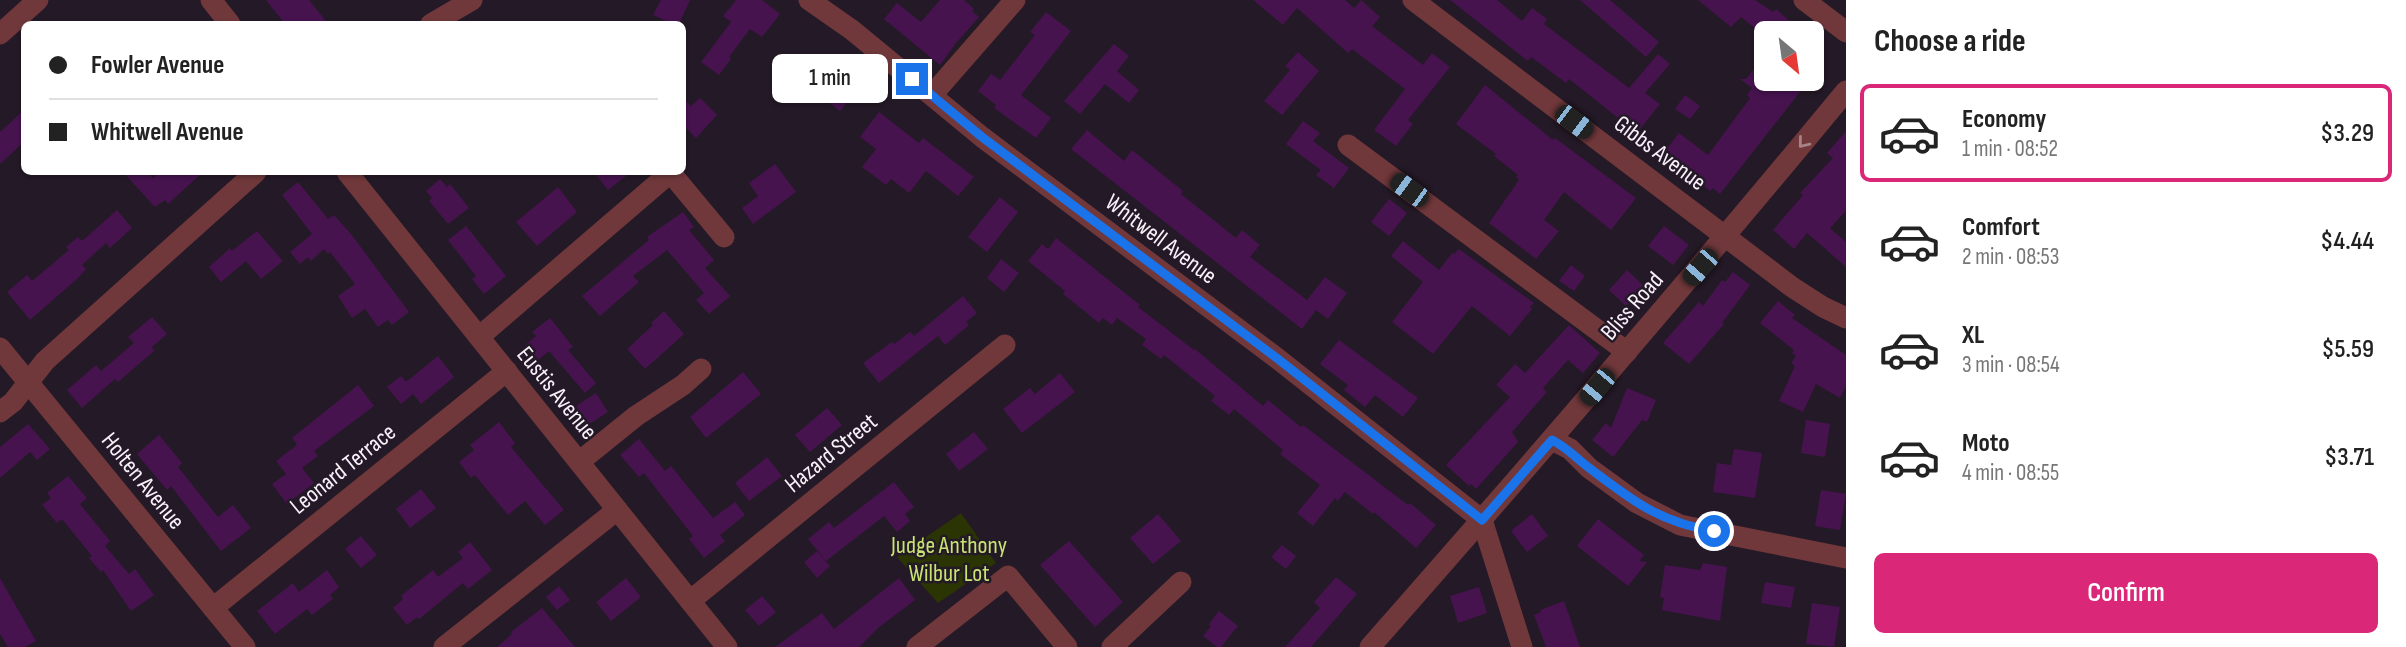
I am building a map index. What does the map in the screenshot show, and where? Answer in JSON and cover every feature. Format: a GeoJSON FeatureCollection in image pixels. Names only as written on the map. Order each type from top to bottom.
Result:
{"type":"FeatureCollection","features":[{"type":"Feature","properties":{"kind":"street"},"geometry":{"type":"LineString","coordinates":[[0,34],[38,0]]}},
{"type":"Feature","properties":{"kind":"street"},"geometry":{"type":"LineString","coordinates":[[211,0],[228,21]]}},
{"type":"Feature","properties":{"kind":"street"},"geometry":{"type":"LineString","coordinates":[[436,21],[472,0]]}},
{"type":"Feature","properties":{"kind":"street","name":"Whitwell Avenue"},"geometry":{"type":"LineString","coordinates":[[809,0],[852,30],[982,137],[1278,359],[1482,520]]}},
{"type":"Feature","properties":{"kind":"street"},"geometry":{"type":"LineString","coordinates":[[932,95],[1015,0]]}},
{"type":"Feature","properties":{"kind":"street","name":"Gibbs Avenue"},"geometry":{"type":"LineString","coordinates":[[1413,0],[1792,287],[1846,318]]}},
{"type":"Feature","properties":{"kind":"street"},"geometry":{"type":"LineString","coordinates":[[1804,0],[1846,32]]}},
{"type":"Feature","properties":{"kind":"street","name":"Bliss Road"},"geometry":{"type":"LineString","coordinates":[[1370,647],[1727,236],[1846,91]]}},
{"type":"Feature","properties":{"kind":"street"},"geometry":{"type":"LineString","coordinates":[[1348,145],[1627,352]]}},
{"type":"Feature","properties":{"kind":"street"},"geometry":{"type":"LineString","coordinates":[[0,412],[13,402],[45,361],[253,175]]}},
{"type":"Feature","properties":{"kind":"street","name":"Eustis Avenue"},"geometry":{"type":"LineString","coordinates":[[349,175],[726,647]]}},
{"type":"Feature","properties":{"kind":"street"},"geometry":{"type":"LineString","coordinates":[[479,337],[668,175]]}},
{"type":"Feature","properties":{"kind":"street"},"geometry":{"type":"LineString","coordinates":[[673,175],[724,237]]}},
{"type":"Feature","properties":{"kind":"street","name":"Hazard Street"},"geometry":{"type":"LineString","coordinates":[[690,601],[1005,345]]}},
{"type":"Feature","properties":{"kind":"street","name":"Holten Avenue"},"geometry":{"type":"LineString","coordinates":[[0,348],[245,647]]}},
{"type":"Feature","properties":{"kind":"street"},"geometry":{"type":"LineString","coordinates":[[579,462],[701,369]]}},
{"type":"Feature","properties":{"kind":"street","name":"Leonard Terrace"},"geometry":{"type":"LineString","coordinates":[[213,608],[507,371]]}},
{"type":"Feature","properties":{"kind":"street"},"geometry":{"type":"LineString","coordinates":[[1552,440],[1570,449],[1589,468],[1637,503],[1679,525],[1846,558]]}},
{"type":"Feature","properties":{"kind":"street"},"geometry":{"type":"LineString","coordinates":[[444,647],[617,510]]}},
{"type":"Feature","properties":{"kind":"street"},"geometry":{"type":"LineString","coordinates":[[1482,520],[1522,647]]}},
{"type":"Feature","properties":{"kind":"street"},"geometry":{"type":"LineString","coordinates":[[917,647],[1008,576],[1067,647]]}},
{"type":"Feature","properties":{"kind":"street"},"geometry":{"type":"LineString","coordinates":[[1112,647],[1181,582]]}},
{"type":"Feature","properties":{"kind":"green space","name":"Judge Anthony Wilbur Lot"},"geometry":{"type":"Polygon","coordinates":[[[961,513],[996,563],[938,603],[897,557],[961,513]]]}},
{"type":"Feature","properties":{"kind":"building"},"geometry":{"type":"Polygon","coordinates":[[[266,0],[309,0],[326,21],[283,21],[266,0]]]}},
{"type":"Feature","properties":{"kind":"building"},"geometry":{"type":"Polygon","coordinates":[[[661,0],[690,0],[680,21],[666,21],[653,15],[661,0]]]}},
{"type":"Feature","properties":{"kind":"building"},"geometry":{"type":"Polygon","coordinates":[[[736,0],[762,0],[780,14],[762,37],[750,29],[719,75],[701,62],[731,22],[723,16],[736,0]]]}},
{"type":"Feature","properties":{"kind":"building"},"geometry":{"type":"Polygon","coordinates":[[[940,0],[964,0],[979,17],[940,65],[884,19],[897,3],[921,22],[940,0]]]}},
{"type":"Feature","properties":{"kind":"building"},"geometry":{"type":"Polygon","coordinates":[[[1253,0],[1345,0],[1354,8],[1361,0],[1380,17],[1372,26],[1423,65],[1432,53],[1450,67],[1408,120],[1413,124],[1396,146],[1374,130],[1405,89],[1352,49],[1348,53],[1297,8],[1283,25],[1253,0]]]}},
{"type":"Feature","properties":{"kind":"building"},"geometry":{"type":"Polygon","coordinates":[[[1450,0],[1497,0],[1522,21],[1532,8],[1547,19],[1544,24],[1629,88],[1658,54],[1670,64],[1645,93],[1660,104],[1637,133],[1569,79],[1566,83],[1531,57],[1528,61],[1450,0]]]}},
{"type":"Feature","properties":{"kind":"building"},"geometry":{"type":"Polygon","coordinates":[[[1580,0],[1610,0],[1659,42],[1646,57],[1580,0]]]}},
{"type":"Feature","properties":{"kind":"building"},"geometry":{"type":"Polygon","coordinates":[[[1698,0],[1755,0],[1773,12],[1776,9],[1790,21],[1754,21],[1754,27],[1741,17],[1731,27],[1698,0]]]}},
{"type":"Feature","properties":{"kind":"building"},"geometry":{"type":"Polygon","coordinates":[[[1046,12],[1071,31],[1021,95],[1051,118],[1036,138],[994,108],[996,105],[978,91],[991,74],[1000,80],[1035,35],[1030,32],[1046,12]]]}},
{"type":"Feature","properties":{"kind":"building"},"geometry":{"type":"Polygon","coordinates":[[[1114,44],[1129,56],[1117,71],[1139,90],[1129,103],[1105,84],[1080,114],[1064,101],[1114,44]]]}},
{"type":"Feature","properties":{"kind":"building"},"geometry":{"type":"Polygon","coordinates":[[[1298,52],[1319,71],[1282,115],[1264,101],[1290,70],[1285,66],[1298,52]]]}},
{"type":"Feature","properties":{"kind":"building"},"geometry":{"type":"Polygon","coordinates":[[[1754,69],[1754,91],[1801,91],[1720,194],[1713,188],[1710,191],[1682,167],[1677,173],[1659,159],[1679,133],[1708,155],[1750,98],[1747,95],[1752,88],[1740,79],[1746,79],[1754,69]]]}},
{"type":"Feature","properties":{"kind":"building"},"geometry":{"type":"Polygon","coordinates":[[[833,76],[855,93],[840,111],[818,94],[833,76]]]}},
{"type":"Feature","properties":{"kind":"building"},"geometry":{"type":"Polygon","coordinates":[[[1485,85],[1553,140],[1555,138],[1636,198],[1611,230],[1564,192],[1544,220],[1559,231],[1536,259],[1489,223],[1519,180],[1516,177],[1518,175],[1494,156],[1496,154],[1456,124],[1485,85]]]}},
{"type":"Feature","properties":{"kind":"building"},"geometry":{"type":"Polygon","coordinates":[[[1685,95],[1700,106],[1690,119],[1675,109],[1685,95]]]}},
{"type":"Feature","properties":{"kind":"building"},"geometry":{"type":"Polygon","coordinates":[[[700,98],[717,115],[696,138],[686,128],[686,102],[691,106],[700,98]]]}},
{"type":"Feature","properties":{"kind":"building"},"geometry":{"type":"Polygon","coordinates":[[[879,112],[919,143],[923,138],[974,177],[958,196],[926,171],[909,193],[891,179],[886,185],[862,167],[876,149],[860,137],[879,112]]]}},
{"type":"Feature","properties":{"kind":"building"},"geometry":{"type":"Polygon","coordinates":[[[21,113],[21,145],[0,164],[0,132],[21,113]]]}},
{"type":"Feature","properties":{"kind":"building"},"geometry":{"type":"Polygon","coordinates":[[[1303,121],[1320,133],[1313,141],[1349,168],[1334,188],[1316,175],[1321,170],[1286,144],[1303,121]]]}},
{"type":"Feature","properties":{"kind":"building"},"geometry":{"type":"Polygon","coordinates":[[[1087,130],[1124,161],[1132,150],[1236,238],[1242,230],[1260,245],[1250,257],[1307,300],[1325,277],[1347,293],[1328,319],[1316,310],[1302,329],[1071,149],[1087,130]]]}},
{"type":"Feature","properties":{"kind":"building"},"geometry":{"type":"Polygon","coordinates":[[[1846,131],[1846,211],[1830,228],[1846,242],[1846,267],[1807,233],[1794,249],[1773,230],[1803,195],[1800,193],[1833,158],[1827,153],[1846,131]]]}},
{"type":"Feature","properties":{"kind":"building"},"geometry":{"type":"Polygon","coordinates":[[[775,164],[796,192],[753,224],[742,208],[758,196],[749,183],[775,164]]]}},
{"type":"Feature","properties":{"kind":"building"},"geometry":{"type":"Polygon","coordinates":[[[126,175],[150,175],[153,178],[156,175],[200,175],[168,204],[165,200],[155,207],[126,175]]]}},
{"type":"Feature","properties":{"kind":"building"},"geometry":{"type":"Polygon","coordinates":[[[596,175],[627,175],[608,190],[596,175]]]}},
{"type":"Feature","properties":{"kind":"building"},"geometry":{"type":"Polygon","coordinates":[[[440,179],[447,187],[450,184],[469,208],[448,224],[429,201],[432,198],[426,191],[440,179]]]}},
{"type":"Feature","properties":{"kind":"building"},"geometry":{"type":"Polygon","coordinates":[[[298,182],[328,219],[334,215],[351,234],[409,312],[392,325],[388,320],[378,327],[365,309],[352,318],[338,296],[355,284],[330,252],[328,254],[324,249],[311,261],[308,257],[300,264],[290,252],[312,234],[282,195],[298,182]]]}},
{"type":"Feature","properties":{"kind":"building"},"geometry":{"type":"Polygon","coordinates":[[[558,187],[577,212],[537,246],[516,222],[558,187]]]}},
{"type":"Feature","properties":{"kind":"building"},"geometry":{"type":"Polygon","coordinates":[[[1000,197],[1018,212],[987,252],[968,237],[1000,197]]]}},
{"type":"Feature","properties":{"kind":"building"},"geometry":{"type":"Polygon","coordinates":[[[1389,199],[1407,213],[1389,236],[1371,222],[1389,199]]]}},
{"type":"Feature","properties":{"kind":"building"},"geometry":{"type":"Polygon","coordinates":[[[117,210],[132,228],[110,248],[106,243],[82,265],[86,269],[78,278],[30,320],[7,292],[27,275],[32,281],[69,250],[66,247],[78,237],[82,241],[117,210]]]}},
{"type":"Feature","properties":{"kind":"building"},"geometry":{"type":"Polygon","coordinates":[[[683,212],[694,227],[689,230],[714,260],[705,268],[730,296],[709,314],[696,300],[704,293],[667,250],[633,276],[639,282],[600,316],[582,296],[649,240],[647,237],[683,212]]]}},
{"type":"Feature","properties":{"kind":"building"},"geometry":{"type":"Polygon","coordinates":[[[466,226],[506,276],[484,294],[472,279],[476,276],[448,240],[466,226]]]}},
{"type":"Feature","properties":{"kind":"building"},"geometry":{"type":"Polygon","coordinates":[[[1664,226],[1689,245],[1673,265],[1648,246],[1664,226]]]}},
{"type":"Feature","properties":{"kind":"building"},"geometry":{"type":"Polygon","coordinates":[[[257,231],[283,261],[261,279],[246,261],[221,282],[209,267],[230,248],[232,251],[257,231]]]}},
{"type":"Feature","properties":{"kind":"building"},"geometry":{"type":"Polygon","coordinates":[[[1056,238],[1263,406],[1268,400],[1408,505],[1410,503],[1436,525],[1416,548],[1374,512],[1373,514],[1345,492],[1338,501],[1335,498],[1313,526],[1297,513],[1320,485],[1280,454],[1283,450],[1234,409],[1229,415],[1211,401],[1215,396],[1164,355],[1161,359],[1142,345],[1146,339],[1117,318],[1112,325],[1103,318],[1099,323],[1028,261],[1042,244],[1048,249],[1056,238]]]}},
{"type":"Feature","properties":{"kind":"building"},"geometry":{"type":"Polygon","coordinates":[[[1403,241],[1439,270],[1452,253],[1459,249],[1534,303],[1530,307],[1532,309],[1510,336],[1472,306],[1433,354],[1392,322],[1423,282],[1391,256],[1403,241]]]}},
{"type":"Feature","properties":{"kind":"building"},"geometry":{"type":"Polygon","coordinates":[[[1001,259],[1019,273],[1004,292],[987,278],[1001,259]]]}},
{"type":"Feature","properties":{"kind":"building"},"geometry":{"type":"Polygon","coordinates":[[[1571,265],[1585,276],[1574,291],[1559,281],[1571,265]]]}},
{"type":"Feature","properties":{"kind":"building"},"geometry":{"type":"Polygon","coordinates":[[[1627,270],[1644,286],[1626,306],[1609,290],[1627,270]]]}},
{"type":"Feature","properties":{"kind":"building"},"geometry":{"type":"Polygon","coordinates":[[[1733,272],[1750,285],[1722,323],[1724,324],[1689,364],[1663,343],[1699,302],[1703,306],[1722,280],[1725,282],[1733,272]]]}},
{"type":"Feature","properties":{"kind":"building"},"geometry":{"type":"Polygon","coordinates":[[[963,296],[977,313],[966,322],[969,325],[945,345],[938,336],[879,383],[863,363],[910,332],[914,336],[963,296]]]}},
{"type":"Feature","properties":{"kind":"building"},"geometry":{"type":"Polygon","coordinates":[[[1778,301],[1795,315],[1792,318],[1846,355],[1846,386],[1840,398],[1816,384],[1803,412],[1779,401],[1795,366],[1791,363],[1796,356],[1792,353],[1794,350],[1760,323],[1778,301]]]}},
{"type":"Feature","properties":{"kind":"building"},"geometry":{"type":"Polygon","coordinates":[[[664,311],[684,334],[645,369],[627,349],[664,311]]]}},
{"type":"Feature","properties":{"kind":"building"},"geometry":{"type":"Polygon","coordinates":[[[152,317],[167,334],[152,347],[154,351],[118,382],[115,379],[82,408],[67,390],[96,365],[101,371],[134,343],[128,337],[152,317]]]}},
{"type":"Feature","properties":{"kind":"building"},"geometry":{"type":"Polygon","coordinates":[[[550,318],[573,347],[568,350],[596,383],[585,393],[549,351],[538,360],[525,345],[536,336],[532,332],[550,318]]]}},
{"type":"Feature","properties":{"kind":"building"},"geometry":{"type":"Polygon","coordinates":[[[1569,325],[1600,353],[1583,373],[1568,360],[1543,388],[1547,392],[1512,432],[1518,442],[1476,489],[1471,484],[1469,486],[1446,465],[1510,397],[1496,385],[1515,364],[1525,373],[1569,325]]]}},
{"type":"Feature","properties":{"kind":"building"},"geometry":{"type":"Polygon","coordinates":[[[1339,340],[1418,398],[1403,417],[1375,395],[1365,407],[1344,390],[1348,385],[1320,364],[1339,340]]]}},
{"type":"Feature","properties":{"kind":"building"},"geometry":{"type":"Polygon","coordinates":[[[438,356],[454,377],[421,404],[413,394],[401,404],[387,387],[401,376],[406,382],[438,356]]]}},
{"type":"Feature","properties":{"kind":"building"},"geometry":{"type":"Polygon","coordinates":[[[743,372],[761,394],[706,438],[690,417],[743,372]]]}},
{"type":"Feature","properties":{"kind":"building"},"geometry":{"type":"Polygon","coordinates":[[[1060,373],[1075,392],[1022,433],[1003,409],[1030,388],[1035,394],[1060,373]]]}},
{"type":"Feature","properties":{"kind":"building"},"geometry":{"type":"Polygon","coordinates":[[[358,385],[374,406],[314,451],[318,456],[302,468],[314,483],[287,504],[272,484],[286,474],[276,461],[297,445],[292,438],[358,385]]]}},
{"type":"Feature","properties":{"kind":"building"},"geometry":{"type":"Polygon","coordinates":[[[1627,388],[1656,400],[1647,422],[1642,420],[1613,457],[1592,440],[1606,423],[1611,428],[1627,388]]]}},
{"type":"Feature","properties":{"kind":"building"},"geometry":{"type":"Polygon","coordinates":[[[596,393],[608,412],[588,425],[576,406],[596,393]]]}},
{"type":"Feature","properties":{"kind":"building"},"geometry":{"type":"Polygon","coordinates":[[[827,408],[842,425],[810,452],[795,435],[827,408]]]}},
{"type":"Feature","properties":{"kind":"building"},"geometry":{"type":"Polygon","coordinates":[[[1806,420],[1830,424],[1825,457],[1801,453],[1806,420]]]}},
{"type":"Feature","properties":{"kind":"building"},"geometry":{"type":"Polygon","coordinates":[[[499,422],[515,443],[511,447],[564,510],[545,525],[525,501],[508,515],[475,475],[471,478],[459,462],[474,450],[470,445],[499,422]]]}},
{"type":"Feature","properties":{"kind":"building"},"geometry":{"type":"Polygon","coordinates":[[[28,424],[50,449],[37,460],[30,452],[0,478],[0,447],[28,424]]]}},
{"type":"Feature","properties":{"kind":"building"},"geometry":{"type":"Polygon","coordinates":[[[974,432],[988,449],[959,471],[946,454],[974,432]]]}},
{"type":"Feature","properties":{"kind":"building"},"geometry":{"type":"Polygon","coordinates":[[[159,435],[182,463],[178,467],[218,517],[233,505],[251,528],[221,551],[171,486],[167,490],[137,454],[159,435]]]}},
{"type":"Feature","properties":{"kind":"building"},"geometry":{"type":"Polygon","coordinates":[[[639,439],[665,471],[671,466],[713,518],[735,502],[745,515],[720,535],[725,541],[704,558],[689,539],[693,536],[644,473],[639,477],[620,455],[639,439]]]}},
{"type":"Feature","properties":{"kind":"building"},"geometry":{"type":"Polygon","coordinates":[[[1734,449],[1762,453],[1755,498],[1713,492],[1717,463],[1731,465],[1734,449]]]}},
{"type":"Feature","properties":{"kind":"building"},"geometry":{"type":"Polygon","coordinates":[[[767,457],[782,476],[749,501],[735,483],[767,457]]]}},
{"type":"Feature","properties":{"kind":"building"},"geometry":{"type":"Polygon","coordinates":[[[68,476],[87,498],[80,504],[110,541],[105,546],[129,574],[135,569],[154,595],[131,611],[103,570],[101,572],[89,558],[92,556],[62,519],[57,523],[42,505],[51,498],[47,493],[68,476]]]}},
{"type":"Feature","properties":{"kind":"building"},"geometry":{"type":"Polygon","coordinates":[[[894,482],[914,507],[905,514],[910,521],[897,532],[884,516],[826,561],[808,539],[829,522],[834,528],[894,482]]]}},
{"type":"Feature","properties":{"kind":"building"},"geometry":{"type":"Polygon","coordinates":[[[421,489],[436,508],[410,528],[396,509],[421,489]]]}},
{"type":"Feature","properties":{"kind":"building"},"geometry":{"type":"Polygon","coordinates":[[[1821,490],[1846,494],[1840,530],[1815,526],[1821,490]]]}},
{"type":"Feature","properties":{"kind":"building"},"geometry":{"type":"Polygon","coordinates":[[[1158,514],[1181,541],[1153,564],[1130,538],[1158,514]]]}},
{"type":"Feature","properties":{"kind":"building"},"geometry":{"type":"Polygon","coordinates":[[[1532,514],[1548,536],[1527,552],[1511,531],[1532,514]]]}},
{"type":"Feature","properties":{"kind":"building"},"geometry":{"type":"Polygon","coordinates":[[[1598,519],[1644,555],[1639,561],[1647,562],[1628,586],[1577,546],[1598,519]]]}},
{"type":"Feature","properties":{"kind":"building"},"geometry":{"type":"Polygon","coordinates":[[[361,536],[377,555],[361,568],[345,549],[361,536]]]}},
{"type":"Feature","properties":{"kind":"building"},"geometry":{"type":"Polygon","coordinates":[[[1069,541],[1123,602],[1095,627],[1040,565],[1069,541]]]}},
{"type":"Feature","properties":{"kind":"building"},"geometry":{"type":"Polygon","coordinates":[[[470,542],[492,570],[468,589],[463,583],[419,619],[417,617],[407,625],[393,608],[403,599],[401,596],[433,570],[438,577],[463,558],[458,552],[470,542]]]}},
{"type":"Feature","properties":{"kind":"building"},"geometry":{"type":"Polygon","coordinates":[[[1282,545],[1296,556],[1286,569],[1271,557],[1282,545]]]}},
{"type":"Feature","properties":{"kind":"building"},"geometry":{"type":"Polygon","coordinates":[[[817,551],[830,566],[817,578],[804,562],[817,551]]]}},
{"type":"Feature","properties":{"kind":"building"},"geometry":{"type":"Polygon","coordinates":[[[1703,563],[1727,567],[1720,621],[1662,610],[1664,598],[1660,597],[1665,565],[1700,570],[1703,563]]]}},
{"type":"Feature","properties":{"kind":"building"},"geometry":{"type":"Polygon","coordinates":[[[327,570],[339,587],[330,595],[333,599],[312,615],[307,609],[275,634],[257,611],[293,583],[299,592],[327,570]]]}},
{"type":"Feature","properties":{"kind":"building"},"geometry":{"type":"Polygon","coordinates":[[[1336,577],[1357,594],[1311,647],[1285,647],[1320,608],[1314,602],[1336,577]]]}},
{"type":"Feature","properties":{"kind":"building"},"geometry":{"type":"Polygon","coordinates":[[[0,578],[36,641],[25,647],[8,647],[0,634],[0,578]]]}},
{"type":"Feature","properties":{"kind":"building"},"geometry":{"type":"Polygon","coordinates":[[[626,578],[641,597],[611,621],[596,602],[626,578]]]}},
{"type":"Feature","properties":{"kind":"building"},"geometry":{"type":"Polygon","coordinates":[[[899,578],[915,600],[878,628],[859,647],[775,647],[822,613],[834,629],[899,578]]]}},
{"type":"Feature","properties":{"kind":"building"},"geometry":{"type":"Polygon","coordinates":[[[1765,582],[1795,587],[1791,608],[1761,603],[1765,582]]]}},
{"type":"Feature","properties":{"kind":"building"},"geometry":{"type":"Polygon","coordinates":[[[559,586],[570,600],[557,610],[546,597],[559,586]]]}},
{"type":"Feature","properties":{"kind":"building"},"geometry":{"type":"Polygon","coordinates":[[[1479,587],[1487,613],[1458,623],[1450,596],[1479,587]]]}},
{"type":"Feature","properties":{"kind":"building"},"geometry":{"type":"Polygon","coordinates":[[[762,596],[776,612],[759,626],[745,610],[762,596]]]}},
{"type":"Feature","properties":{"kind":"building"},"geometry":{"type":"Polygon","coordinates":[[[1564,601],[1580,647],[1546,647],[1534,615],[1564,601]]]}},
{"type":"Feature","properties":{"kind":"building"},"geometry":{"type":"Polygon","coordinates":[[[1812,603],[1840,607],[1834,647],[1806,644],[1812,603]]]}},
{"type":"Feature","properties":{"kind":"building"},"geometry":{"type":"Polygon","coordinates":[[[542,608],[575,647],[497,647],[511,632],[542,608]]]}},
{"type":"Feature","properties":{"kind":"building"},"geometry":{"type":"Polygon","coordinates":[[[1219,611],[1238,626],[1221,647],[1217,647],[1203,636],[1219,611]]]}},
{"type":"Feature","properties":{"kind":"route"},"geometry":{"type":"LineString","coordinates":[[912,79],[982,137],[1278,359],[1482,520],[1552,440],[1570,449],[1589,468],[1650,511],[1679,525],[1714,531]]}}]}
